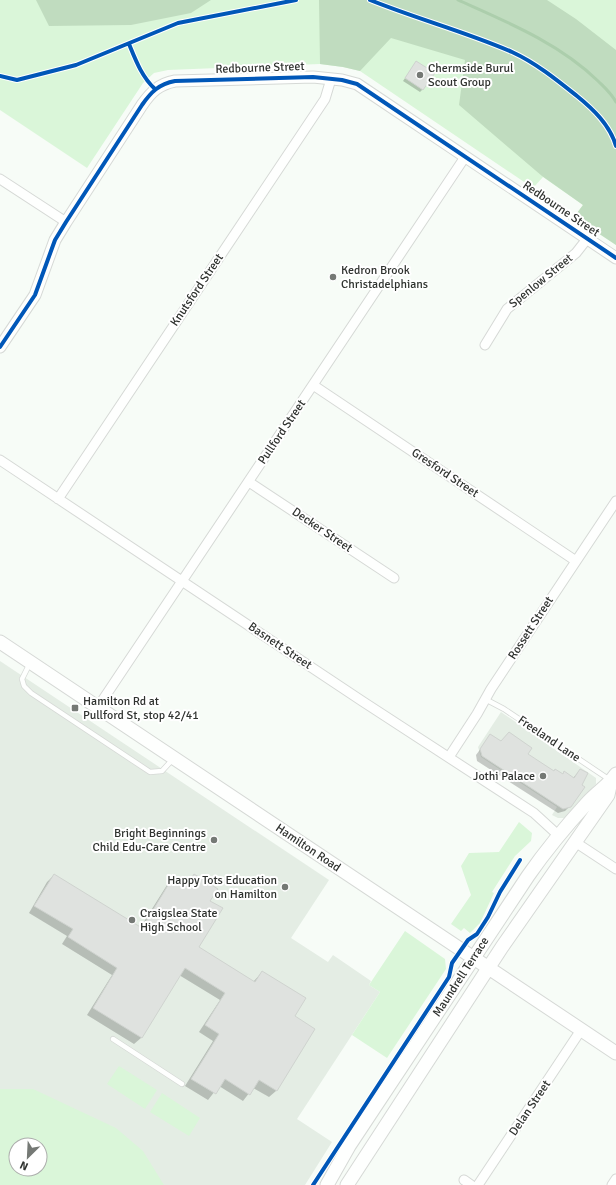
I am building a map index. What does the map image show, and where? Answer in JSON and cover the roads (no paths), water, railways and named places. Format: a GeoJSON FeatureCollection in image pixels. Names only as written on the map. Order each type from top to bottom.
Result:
{"type":"FeatureCollection","features":[{"type":"Feature","properties":{"kind":"main road","name":"Hamilton Road"},"geometry":{"type":"LineString","coordinates":[[0,642],[616,1053]]}},
{"type":"Feature","properties":{"kind":"main road","name":"Maundrell Terrace"},"geometry":{"type":"LineString","coordinates":[[327,1185],[349,1146],[528,876],[558,835],[600,789],[614,778]]}},
{"type":"Feature","properties":{"kind":"main road","name":"Maundrell Terrace"},"geometry":{"type":"LineString","coordinates":[[347,1185],[489,968],[608,795],[614,778]]}},
{"type":"Feature","properties":{"kind":"street","name":"Redbourne Street"},"geometry":{"type":"LineString","coordinates":[[0,347],[35,295],[55,240],[66,222],[142,105],[150,94],[160,85],[167,83],[182,81],[300,77],[331,78],[357,84],[616,258]]}},
{"type":"Feature","properties":{"kind":"street","name":"Knutsford Street"},"geometry":{"type":"LineString","coordinates":[[58,499],[325,99],[331,78]]}},
{"type":"Feature","properties":{"kind":"street","name":"Pullford Street"},"geometry":{"type":"LineString","coordinates":[[98,707],[465,156]]}},
{"type":"Feature","properties":{"kind":"street"},"geometry":{"type":"LineString","coordinates":[[0,179],[66,222]]}},
{"type":"Feature","properties":{"kind":"street","name":"Spenlow Street"},"geometry":{"type":"LineString","coordinates":[[486,345],[507,309],[576,253],[587,239]]}},
{"type":"Feature","properties":{"kind":"street","name":"Gresford Street"},"geometry":{"type":"LineString","coordinates":[[313,385],[576,561]]}},
{"type":"Feature","properties":{"kind":"street","name":"Basnett Street"},"geometry":{"type":"LineString","coordinates":[[0,460],[534,813],[558,835]]}},
{"type":"Feature","properties":{"kind":"street","name":"Decker Street"},"geometry":{"type":"LineString","coordinates":[[249,482],[394,578]]}},
{"type":"Feature","properties":{"kind":"street","name":"Rossett Street"},"geometry":{"type":"LineString","coordinates":[[449,757],[485,699],[616,501]]}},
{"type":"Feature","properties":{"kind":"street"},"geometry":{"type":"LineString","coordinates":[[575,842],[616,869]]}},
{"type":"Feature","properties":{"kind":"street","name":"Delan Street"},"geometry":{"type":"LineString","coordinates":[[478,1185],[581,1030]]}},
{"type":"Feature","properties":{"kind":"street"},"geometry":{"type":"LineString","coordinates":[[612,1185],[616,1179]]}},
{"type":"Feature","properties":{"kind":"lane"},"geometry":{"type":"LineString","coordinates":[[30,662],[22,679],[24,686],[31,693],[75,723],[150,772],[162,771],[174,758]]}},
{"type":"Feature","properties":{"kind":"lane","name":"Freeland Lane"},"geometry":{"type":"LineString","coordinates":[[485,699],[614,778]]}},
{"type":"Feature","properties":{"kind":"lane"},"geometry":{"type":"LineString","coordinates":[[114,1039],[182,1084]]}},
{"type":"Feature","properties":{"kind":"waterway"},"geometry":{"type":"LineString","coordinates":[[458,0],[532,34],[567,55],[598,81],[610,93],[616,102]]}},
{"type":"Feature","properties":{"kind":"place","name":"Chermside Burul Scout Group"},"geometry":{"type":"Point","coordinates":[420,75]}},
{"type":"Feature","properties":{"kind":"place","name":"Kedron Brook Christadelphians"},"geometry":{"type":"Point","coordinates":[333,277]}},
{"type":"Feature","properties":{"kind":"place","name":"Hamilton Rd at Pullford St, stop 42/41"},"geometry":{"type":"Point","coordinates":[75,708]}},
{"type":"Feature","properties":{"kind":"place","name":"Jothi Palace"},"geometry":{"type":"Point","coordinates":[543,776]}},
{"type":"Feature","properties":{"kind":"place","name":"Bright Beginnings Child Edu-Care Centre"},"geometry":{"type":"Point","coordinates":[214,840]}},
{"type":"Feature","properties":{"kind":"place","name":"Happy Tots Education on Hamilton"},"geometry":{"type":"Point","coordinates":[285,887]}},
{"type":"Feature","properties":{"kind":"place","name":"Craigslea State High School"},"geometry":{"type":"Point","coordinates":[132,920]}}]}
